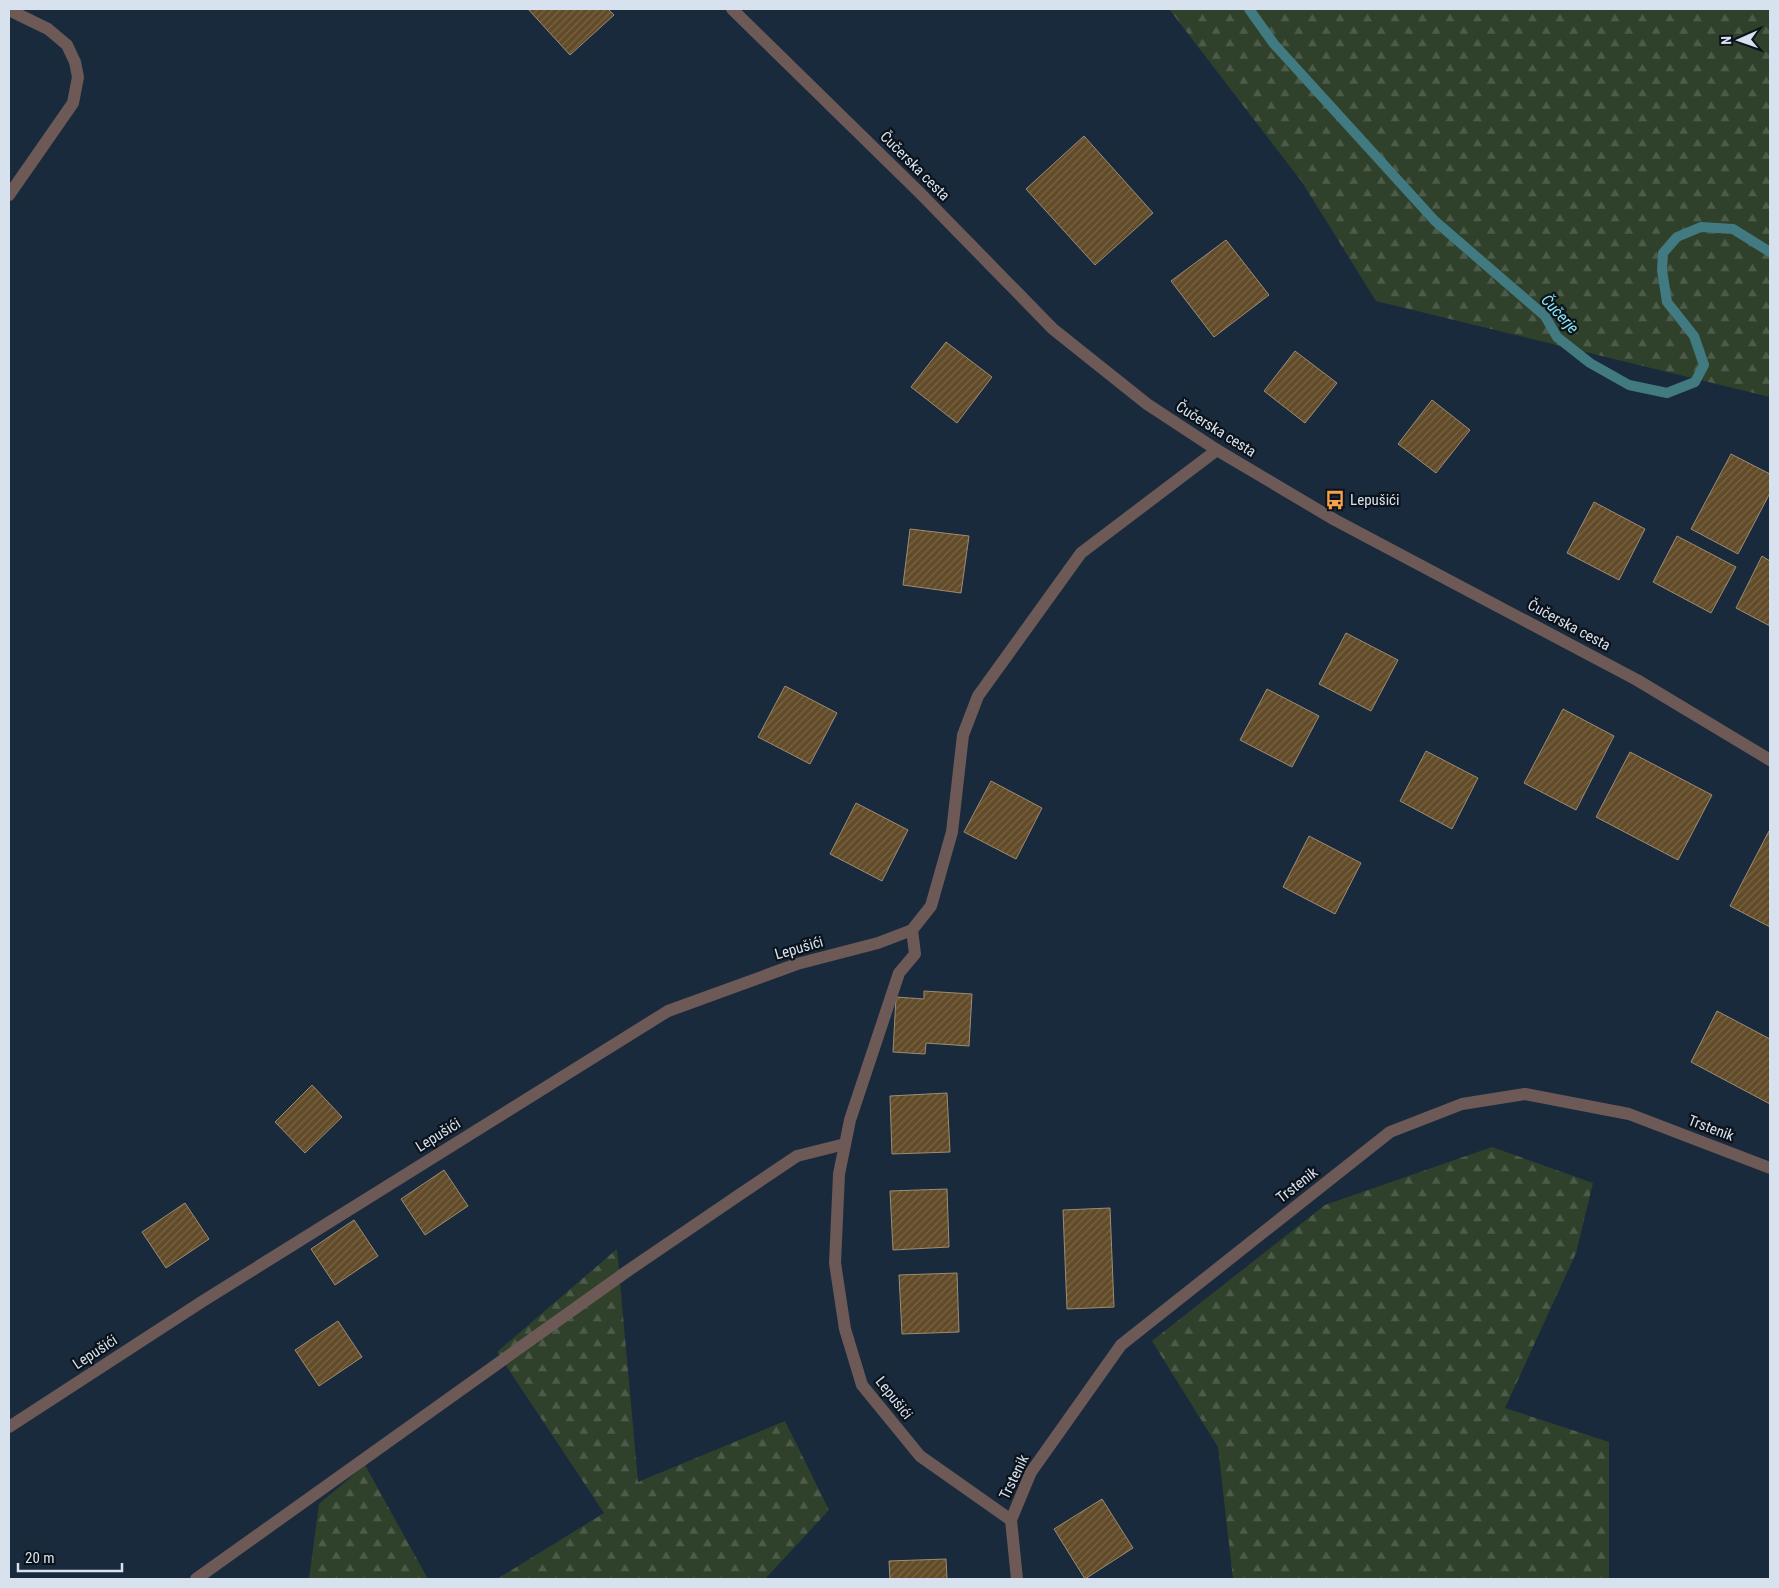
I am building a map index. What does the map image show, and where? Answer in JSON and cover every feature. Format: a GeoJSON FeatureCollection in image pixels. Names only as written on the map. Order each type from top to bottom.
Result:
{"type":"FeatureCollection","features":[{"type":"Feature","properties":{"kind":"street","name":"Čučerska cesta"},"geometry":{"type":"LineString","coordinates":[[732,9],[920,193],[1053,330],[1147,404],[1217,450],[1336,520],[1637,680],[1770,760]]}},
{"type":"Feature","properties":{"kind":"street"},"geometry":{"type":"LineString","coordinates":[[9,10],[48,30],[67,45],[75,62],[78,77],[73,103],[9,195]]}},
{"type":"Feature","properties":{"kind":"street"},"geometry":{"type":"LineString","coordinates":[[912,930],[931,906],[934,897],[952,832],[963,735],[978,696],[1081,554],[1217,450]]}},
{"type":"Feature","properties":{"kind":"street","name":"Lepušići"},"geometry":{"type":"LineString","coordinates":[[9,1427],[203,1301],[668,1011],[797,964],[878,943],[912,930],[915,954],[899,973],[853,1110],[838,1174],[835,1263],[844,1330],[862,1385],[920,1456],[1011,1520]]}},
{"type":"Feature","properties":{"kind":"street","name":"Trstenik"},"geometry":{"type":"LineString","coordinates":[[1017,1579],[1011,1520],[1031,1472],[1121,1345],[1390,1132],[1462,1104],[1525,1094],[1629,1114],[1770,1168]]}},
{"type":"Feature","properties":{"kind":"street"},"geometry":{"type":"LineString","coordinates":[[196,1579],[626,1272],[797,1156],[845,1144]]}},
{"type":"Feature","properties":{"kind":"green space"},"geometry":{"type":"Polygon","coordinates":[[[1169,9],[1770,9],[1770,397],[1376,301],[1302,182],[1169,9]]]}},
{"type":"Feature","properties":{"kind":"green space"},"geometry":{"type":"Polygon","coordinates":[[[1492,1147],[1593,1183],[1576,1253],[1505,1408],[1609,1442],[1609,1579],[1233,1579],[1218,1447],[1152,1341],[1325,1205],[1492,1147]]]}},
{"type":"Feature","properties":{"kind":"green space"},"geometry":{"type":"Polygon","coordinates":[[[617,1249],[638,1482],[785,1421],[829,1510],[765,1579],[497,1579],[604,1513],[497,1352],[617,1249]]]}},
{"type":"Feature","properties":{"kind":"green space"},"geometry":{"type":"Polygon","coordinates":[[[365,1465],[428,1579],[309,1579],[319,1504],[365,1465]]]}},
{"type":"Feature","properties":{"kind":"building"},"geometry":{"type":"Polygon","coordinates":[[[528,9],[608,9],[614,15],[570,55],[528,9]]]}},
{"type":"Feature","properties":{"kind":"building"},"geometry":{"type":"Polygon","coordinates":[[[1084,136],[1153,213],[1095,265],[1026,189],[1084,136]]]}},
{"type":"Feature","properties":{"kind":"building"},"geometry":{"type":"Polygon","coordinates":[[[1226,240],[1269,295],[1214,337],[1171,281],[1226,240]]]}},
{"type":"Feature","properties":{"kind":"building"},"geometry":{"type":"Polygon","coordinates":[[[946,342],[992,377],[957,423],[911,387],[946,342]]]}},
{"type":"Feature","properties":{"kind":"building"},"geometry":{"type":"Polygon","coordinates":[[[1295,351],[1337,383],[1305,423],[1264,391],[1295,351]]]}},
{"type":"Feature","properties":{"kind":"building"},"geometry":{"type":"Polygon","coordinates":[[[1432,400],[1470,430],[1436,473],[1398,444],[1432,400]]]}},
{"type":"Feature","properties":{"kind":"building"},"geometry":{"type":"Polygon","coordinates":[[[1731,454],[1770,474],[1770,493],[1738,554],[1691,529],[1731,454]]]}},
{"type":"Feature","properties":{"kind":"building"},"geometry":{"type":"Polygon","coordinates":[[[1594,502],[1645,529],[1619,580],[1567,553],[1594,502]]]}},
{"type":"Feature","properties":{"kind":"building"},"geometry":{"type":"Polygon","coordinates":[[[910,529],[969,536],[961,593],[903,585],[910,529]]]}},
{"type":"Feature","properties":{"kind":"building"},"geometry":{"type":"Polygon","coordinates":[[[1677,536],[1736,567],[1711,613],[1653,582],[1677,536]]]}},
{"type":"Feature","properties":{"kind":"building"},"geometry":{"type":"Polygon","coordinates":[[[1762,556],[1770,561],[1770,626],[1736,608],[1762,556]]]}},
{"type":"Feature","properties":{"kind":"building"},"geometry":{"type":"Polygon","coordinates":[[[1346,633],[1398,660],[1371,711],[1319,684],[1346,633]]]}},
{"type":"Feature","properties":{"kind":"building"},"geometry":{"type":"Polygon","coordinates":[[[785,686],[837,713],[810,764],[758,737],[785,686]]]}},
{"type":"Feature","properties":{"kind":"building"},"geometry":{"type":"Polygon","coordinates":[[[1267,689],[1319,716],[1292,767],[1240,740],[1267,689]]]}},
{"type":"Feature","properties":{"kind":"building"},"geometry":{"type":"Polygon","coordinates":[[[1563,709],[1614,736],[1576,810],[1524,783],[1563,709]]]}},
{"type":"Feature","properties":{"kind":"building"},"geometry":{"type":"Polygon","coordinates":[[[1426,751],[1478,778],[1452,829],[1400,801],[1426,751]]]}},
{"type":"Feature","properties":{"kind":"building"},"geometry":{"type":"Polygon","coordinates":[[[1630,752],[1712,795],[1678,860],[1596,817],[1630,752]]]}},
{"type":"Feature","properties":{"kind":"building"},"geometry":{"type":"Polygon","coordinates":[[[991,781],[1042,808],[1016,859],[964,832],[991,781]]]}},
{"type":"Feature","properties":{"kind":"building"},"geometry":{"type":"Polygon","coordinates":[[[856,803],[908,830],[882,881],[830,854],[856,803]]]}},
{"type":"Feature","properties":{"kind":"building"},"geometry":{"type":"Polygon","coordinates":[[[1770,832],[1770,927],[1730,906],[1770,832]]]}},
{"type":"Feature","properties":{"kind":"building"},"geometry":{"type":"Polygon","coordinates":[[[1309,836],[1361,863],[1335,914],[1283,887],[1309,836]]]}},
{"type":"Feature","properties":{"kind":"building"},"geometry":{"type":"Polygon","coordinates":[[[924,991],[972,994],[969,1046],[926,1043],[925,1054],[893,1052],[896,997],[924,999],[924,991]]]}},
{"type":"Feature","properties":{"kind":"building"},"geometry":{"type":"Polygon","coordinates":[[[1717,1011],[1770,1039],[1770,1104],[1691,1062],[1717,1011]]]}},
{"type":"Feature","properties":{"kind":"building"},"geometry":{"type":"Polygon","coordinates":[[[312,1085],[342,1117],[305,1153],[275,1122],[312,1085]]]}},
{"type":"Feature","properties":{"kind":"building"},"geometry":{"type":"Polygon","coordinates":[[[947,1093],[950,1152],[892,1154],[890,1096],[947,1093]]]}},
{"type":"Feature","properties":{"kind":"building"},"geometry":{"type":"Polygon","coordinates":[[[444,1170],[468,1206],[425,1235],[401,1199],[444,1170]]]}},
{"type":"Feature","properties":{"kind":"building"},"geometry":{"type":"Polygon","coordinates":[[[947,1189],[949,1247],[893,1250],[890,1191],[947,1189]]]}},
{"type":"Feature","properties":{"kind":"building"},"geometry":{"type":"Polygon","coordinates":[[[185,1203],[209,1239],[166,1268],[142,1232],[185,1203]]]}},
{"type":"Feature","properties":{"kind":"building"},"geometry":{"type":"Polygon","coordinates":[[[1110,1208],[1114,1307],[1067,1309],[1063,1210],[1110,1208]]]}},
{"type":"Feature","properties":{"kind":"building"},"geometry":{"type":"Polygon","coordinates":[[[354,1220],[378,1256],[335,1285],[311,1249],[354,1220]]]}},
{"type":"Feature","properties":{"kind":"building"},"geometry":{"type":"Polygon","coordinates":[[[957,1273],[959,1332],[902,1334],[899,1275],[957,1273]]]}},
{"type":"Feature","properties":{"kind":"building"},"geometry":{"type":"Polygon","coordinates":[[[338,1321],[362,1357],[319,1386],[295,1350],[338,1321]]]}},
{"type":"Feature","properties":{"kind":"building"},"geometry":{"type":"Polygon","coordinates":[[[1102,1499],[1133,1548],[1085,1579],[1054,1529],[1102,1499]]]}},
{"type":"Feature","properties":{"kind":"building"},"geometry":{"type":"Polygon","coordinates":[[[946,1559],[947,1579],[890,1579],[889,1561],[946,1559]]]}},
{"type":"Feature","properties":{"kind":"waterway","name":"Čučerje"},"geometry":{"type":"LineString","coordinates":[[1249,9],[1274,44],[1435,221],[1545,316],[1557,337],[1590,363],[1629,385],[1667,393],[1695,382],[1704,365],[1694,336],[1667,302],[1662,270],[1663,253],[1677,237],[1701,227],[1733,229],[1770,252]]}},
{"type":"Feature","properties":{"kind":"place","name":"Lepušići"},"geometry":{"type":"Point","coordinates":[1335,500]}}]}
